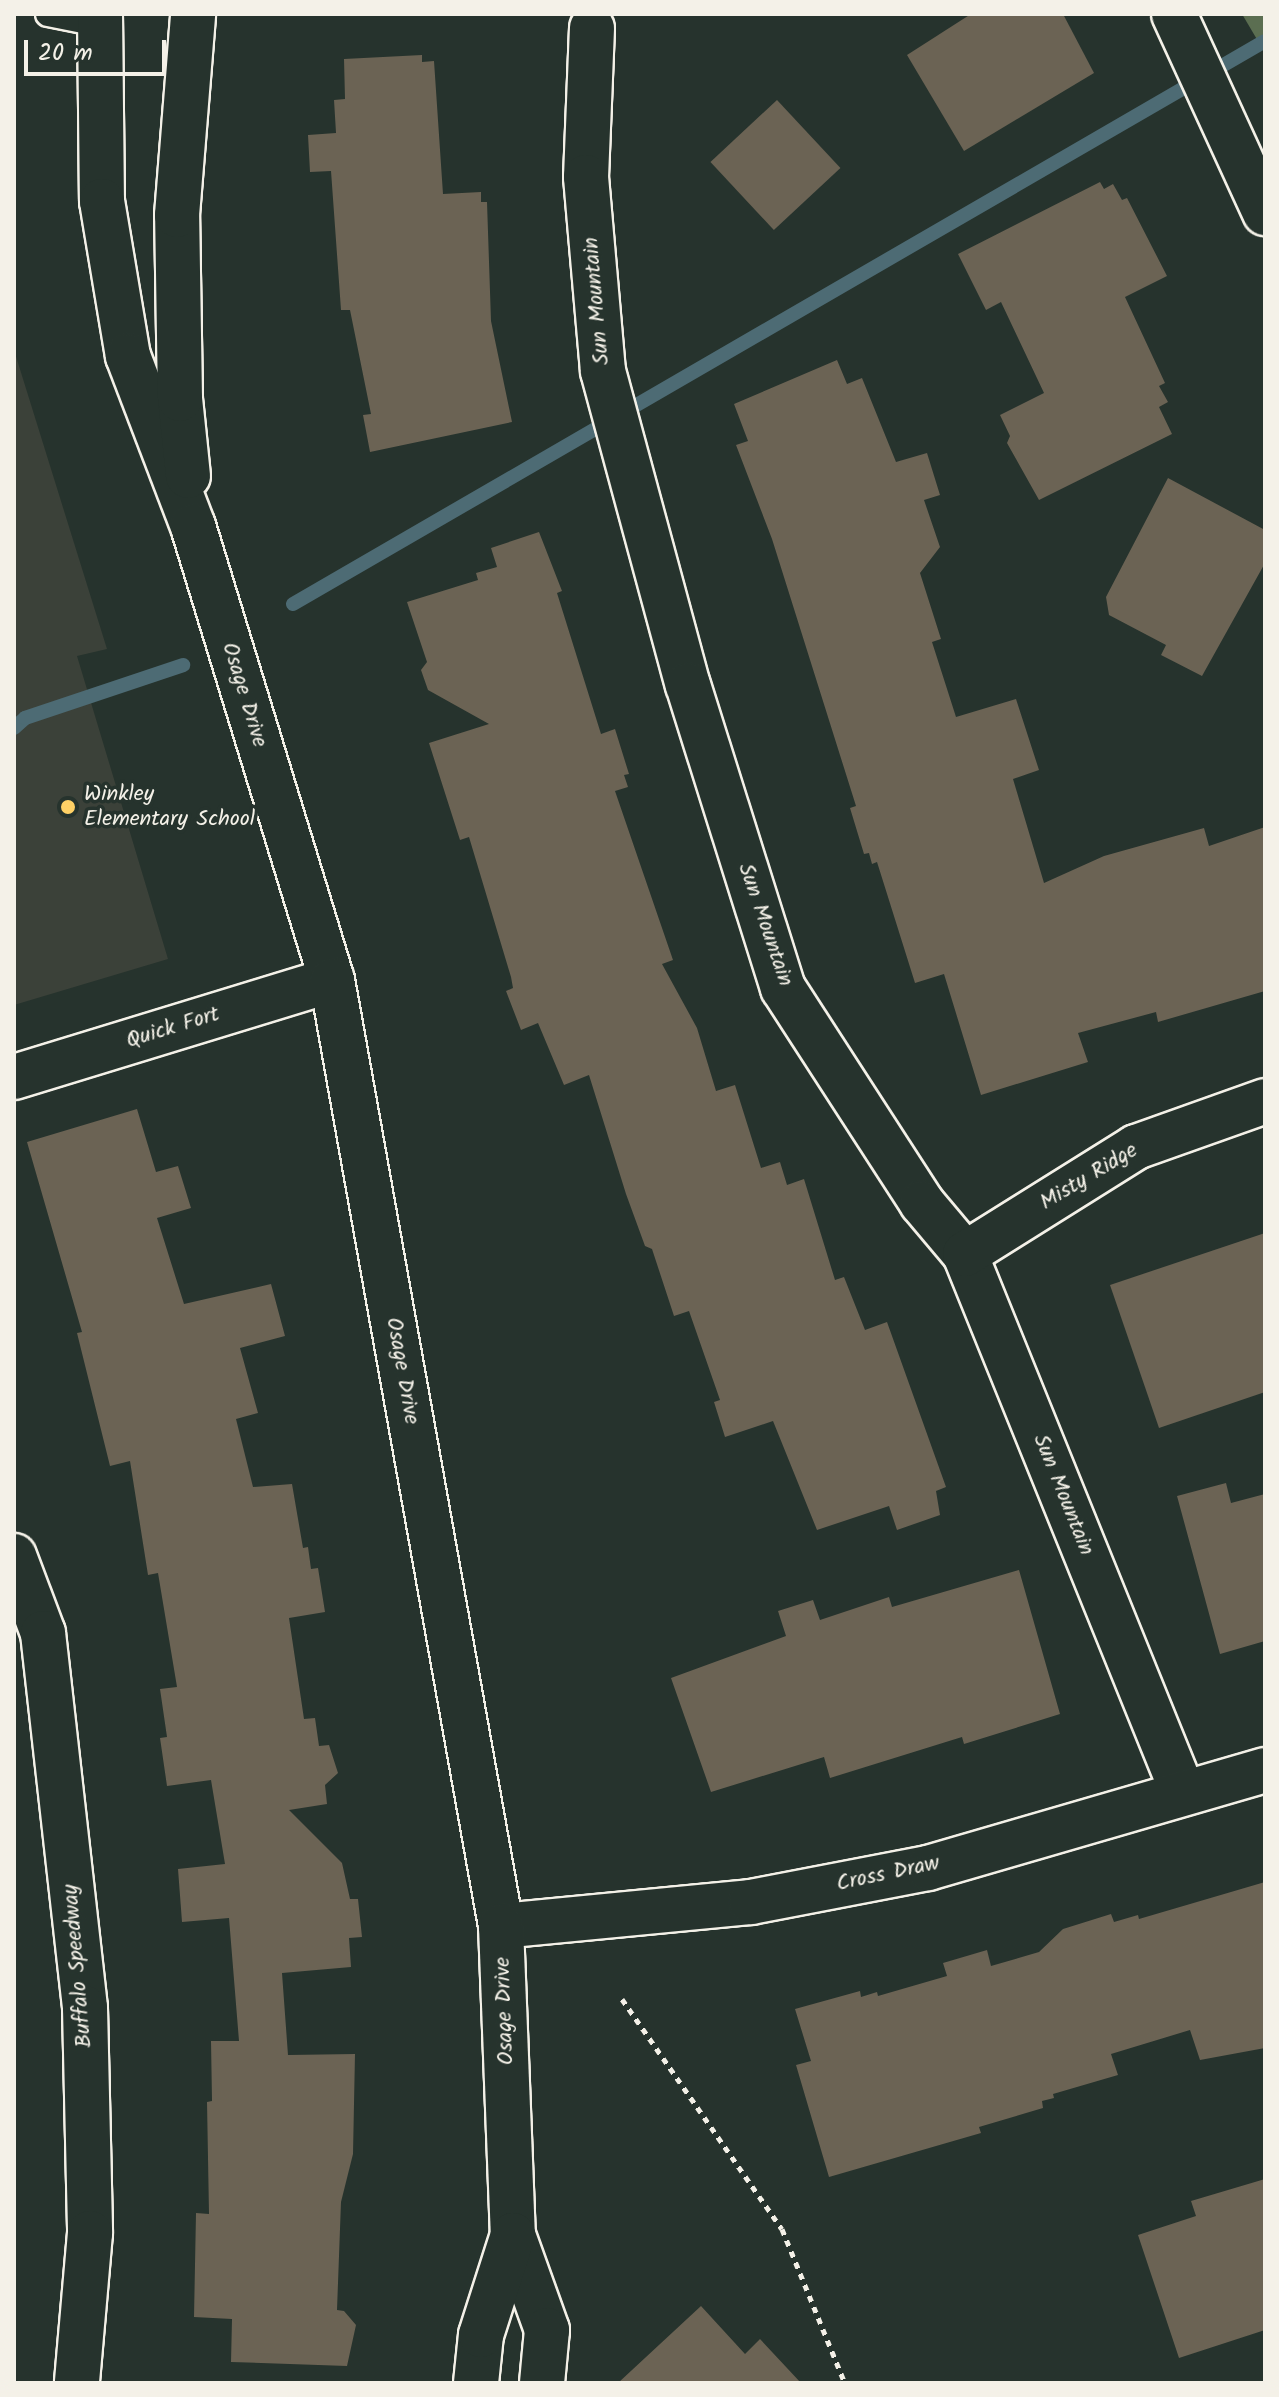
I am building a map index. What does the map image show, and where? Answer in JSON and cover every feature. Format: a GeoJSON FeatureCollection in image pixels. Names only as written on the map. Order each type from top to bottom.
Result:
{"type":"FeatureCollection","features":[{"type":"Feature","properties":{"kind":"street","name":"Osage Drive"},"geometry":{"type":"LineString","coordinates":[[193,14],[177,215],[180,399],[193,526]]}},
{"type":"Feature","properties":{"kind":"street","name":"Osage Drive"},"geometry":{"type":"LineString","coordinates":[[99,19],[102,201],[111,275],[128,356],[193,526],[332,980],[501,1926],[513,2235],[547,2330],[542,2383]]}},
{"type":"Feature","properties":{"kind":"street","name":"Sun Mountain"},"geometry":{"type":"LineString","coordinates":[[592,28],[586,177],[603,371],[688,685],[783,988],[922,1203],[965,1254],[1183,1793]]}},
{"type":"Feature","properties":{"kind":"street"},"geometry":{"type":"LineString","coordinates":[[1183,30],[1265,213]]}},
{"type":"Feature","properties":{"kind":"street","name":"Quick Fort"},"geometry":{"type":"LineString","coordinates":[[14,1077],[332,980]]}},
{"type":"Feature","properties":{"kind":"street","name":"Misty Ridge"},"geometry":{"type":"LineString","coordinates":[[965,1254],[1136,1147],[1265,1101]]}},
{"type":"Feature","properties":{"kind":"street","name":"Buffalo Speedway"},"geometry":{"type":"LineString","coordinates":[[14,1556],[43,1633],[85,2008],[90,2233],[77,2383]]}},
{"type":"Feature","properties":{"kind":"street","name":"Cross Draw"},"geometry":{"type":"LineString","coordinates":[[501,1926],[751,1902],[898,1874],[1265,1770]]}},
{"type":"Feature","properties":{"kind":"street","name":"Osage Drive"},"geometry":{"type":"LineString","coordinates":[[476,2383],[481,2335],[513,2235]]}},
{"type":"Feature","properties":{"kind":"lane"},"geometry":{"type":"LineString","coordinates":[[48,14],[99,19]]}},
{"type":"Feature","properties":{"kind":"path"},"geometry":{"type":"LineString","coordinates":[[622,1999],[782,2229],[845,2383]]}},
{"type":"Feature","properties":{"kind":"shaded area","name":"Winkley Elementary School"},"geometry":{"type":"Polygon","coordinates":[[[14,350],[107,649],[77,656],[168,959],[14,1005],[14,350]]]}},
{"type":"Feature","properties":{"kind":"green space"},"geometry":{"type":"Polygon","coordinates":[[[1242,14],[1265,14],[1265,53],[1242,14]]]}},
{"type":"Feature","properties":{"kind":"building"},"geometry":{"type":"Polygon","coordinates":[[[971,14],[1063,14],[1094,73],[964,151],[907,55],[971,14]]]}},
{"type":"Feature","properties":{"kind":"building"},"geometry":{"type":"Polygon","coordinates":[[[422,55],[422,62],[434,61],[443,194],[481,192],[481,202],[487,202],[491,321],[512,422],[370,452],[363,415],[371,414],[350,310],[341,310],[331,171],[310,172],[308,135],[336,133],[334,100],[345,99],[344,59],[422,55]]]}},
{"type":"Feature","properties":{"kind":"building"},"geometry":{"type":"Polygon","coordinates":[[[777,100],[840,168],[774,230],[710,162],[777,100]]]}},
{"type":"Feature","properties":{"kind":"building"},"geometry":{"type":"Polygon","coordinates":[[[1100,182],[1104,189],[1113,184],[1122,200],[1127,198],[1167,276],[1125,297],[1165,383],[1159,386],[1168,402],[1159,407],[1172,434],[1039,500],[1007,443],[1010,436],[1000,415],[1044,393],[1001,302],[986,310],[958,254],[1100,182]]]}},
{"type":"Feature","properties":{"kind":"building"},"geometry":{"type":"Polygon","coordinates":[[[837,360],[847,384],[862,378],[896,462],[927,453],[940,495],[924,500],[940,547],[920,573],[941,639],[932,642],[956,717],[1016,699],[1039,770],[1013,779],[1044,883],[1104,856],[1204,828],[1209,846],[1265,827],[1265,991],[1158,1022],[1156,1012],[1078,1033],[1088,1062],[981,1095],[944,974],[915,983],[877,862],[872,864],[869,853],[864,854],[850,808],[856,806],[772,539],[736,445],[748,441],[734,404],[837,360]]]}},
{"type":"Feature","properties":{"kind":"building"},"geometry":{"type":"Polygon","coordinates":[[[1168,478],[1265,530],[1265,563],[1202,676],[1161,655],[1166,645],[1109,615],[1106,597],[1168,478]]]}},
{"type":"Feature","properties":{"kind":"building"},"geometry":{"type":"Polygon","coordinates":[[[539,532],[562,591],[557,593],[601,734],[615,729],[629,774],[624,775],[628,787],[615,791],[673,960],[662,964],[697,1028],[716,1091],[735,1085],[761,1168],[780,1162],[787,1185],[804,1179],[835,1280],[844,1277],[865,1330],[887,1322],[946,1487],[936,1491],[940,1515],[897,1530],[889,1506],[817,1530],[773,1421],[725,1437],[714,1402],[720,1400],[689,1311],[674,1316],[652,1249],[645,1246],[626,1194],[589,1075],[564,1085],[538,1023],[521,1030],[506,991],[513,988],[511,977],[469,837],[460,840],[429,743],[489,724],[428,690],[421,670],[427,662],[407,602],[478,580],[476,573],[497,567],[491,548],[539,532]]]}},
{"type":"Feature","properties":{"kind":"building"},"geometry":{"type":"Polygon","coordinates":[[[137,1109],[156,1172],[178,1166],[191,1208],[157,1218],[184,1304],[271,1284],[285,1336],[240,1348],[258,1413],[236,1419],[253,1487],[292,1484],[303,1548],[308,1547],[311,1569],[318,1568],[325,1612],[289,1618],[304,1719],[315,1718],[319,1746],[329,1745],[338,1773],[325,1785],[327,1804],[289,1810],[342,1863],[350,1899],[358,1899],[362,1937],[349,1938],[351,1967],[282,1973],[288,2055],[355,2054],[353,2154],[341,2202],[337,2310],[344,2311],[356,2325],[347,2366],[231,2362],[232,2319],[194,2317],[196,2213],[209,2214],[207,2102],[212,2101],[211,2041],[239,2041],[229,1918],[182,1922],[178,1869],[225,1864],[211,1780],[167,1786],[160,1738],[167,1737],[160,1689],[177,1687],[158,1573],[148,1575],[130,1461],[110,1466],[77,1333],[82,1332],[27,1142],[137,1109]]]}},
{"type":"Feature","properties":{"kind":"building"},"geometry":{"type":"Polygon","coordinates":[[[1265,1233],[1265,1392],[1159,1428],[1110,1285],[1265,1233]]]}},
{"type":"Feature","properties":{"kind":"building"},"geometry":{"type":"Polygon","coordinates":[[[1226,1483],[1231,1503],[1265,1494],[1265,1641],[1220,1654],[1177,1496],[1226,1483]]]}},
{"type":"Feature","properties":{"kind":"building"},"geometry":{"type":"Polygon","coordinates":[[[1019,1570],[1060,1714],[964,1744],[962,1737],[830,1778],[824,1757],[711,1792],[671,1678],[786,1636],[778,1611],[813,1600],[820,1620],[889,1597],[892,1607],[1019,1570]]]}},
{"type":"Feature","properties":{"kind":"building"},"geometry":{"type":"Polygon","coordinates":[[[1265,1882],[1265,2048],[1200,2060],[1190,2030],[1111,2054],[1118,2075],[1053,2094],[1054,2098],[1042,2101],[1043,2108],[979,2127],[981,2133],[829,2177],[796,2065],[811,2061],[795,2009],[860,1991],[861,1997],[877,1992],[878,1996],[947,1976],[943,1963],[987,1950],[991,1966],[1039,1952],[1063,1929],[1111,1914],[1114,1922],[1138,1915],[1139,1919],[1265,1882]]]}},
{"type":"Feature","properties":{"kind":"building"},"geometry":{"type":"Polygon","coordinates":[[[1265,2179],[1265,2330],[1179,2358],[1138,2235],[1196,2216],[1191,2201],[1265,2179]]]}},
{"type":"Feature","properties":{"kind":"building"},"geometry":{"type":"Polygon","coordinates":[[[701,2306],[745,2354],[760,2339],[801,2383],[618,2383],[701,2306]]]}},
{"type":"Feature","properties":{"kind":"waterway"},"geometry":{"type":"LineString","coordinates":[[293,604],[1265,41]]}},
{"type":"Feature","properties":{"kind":"waterway"},"geometry":{"type":"LineString","coordinates":[[14,728],[25,718],[183,665]]}},
{"type":"Feature","properties":{"kind":"place","name":"Winkley Elementary School"},"geometry":{"type":"Point","coordinates":[68,807]}}]}
